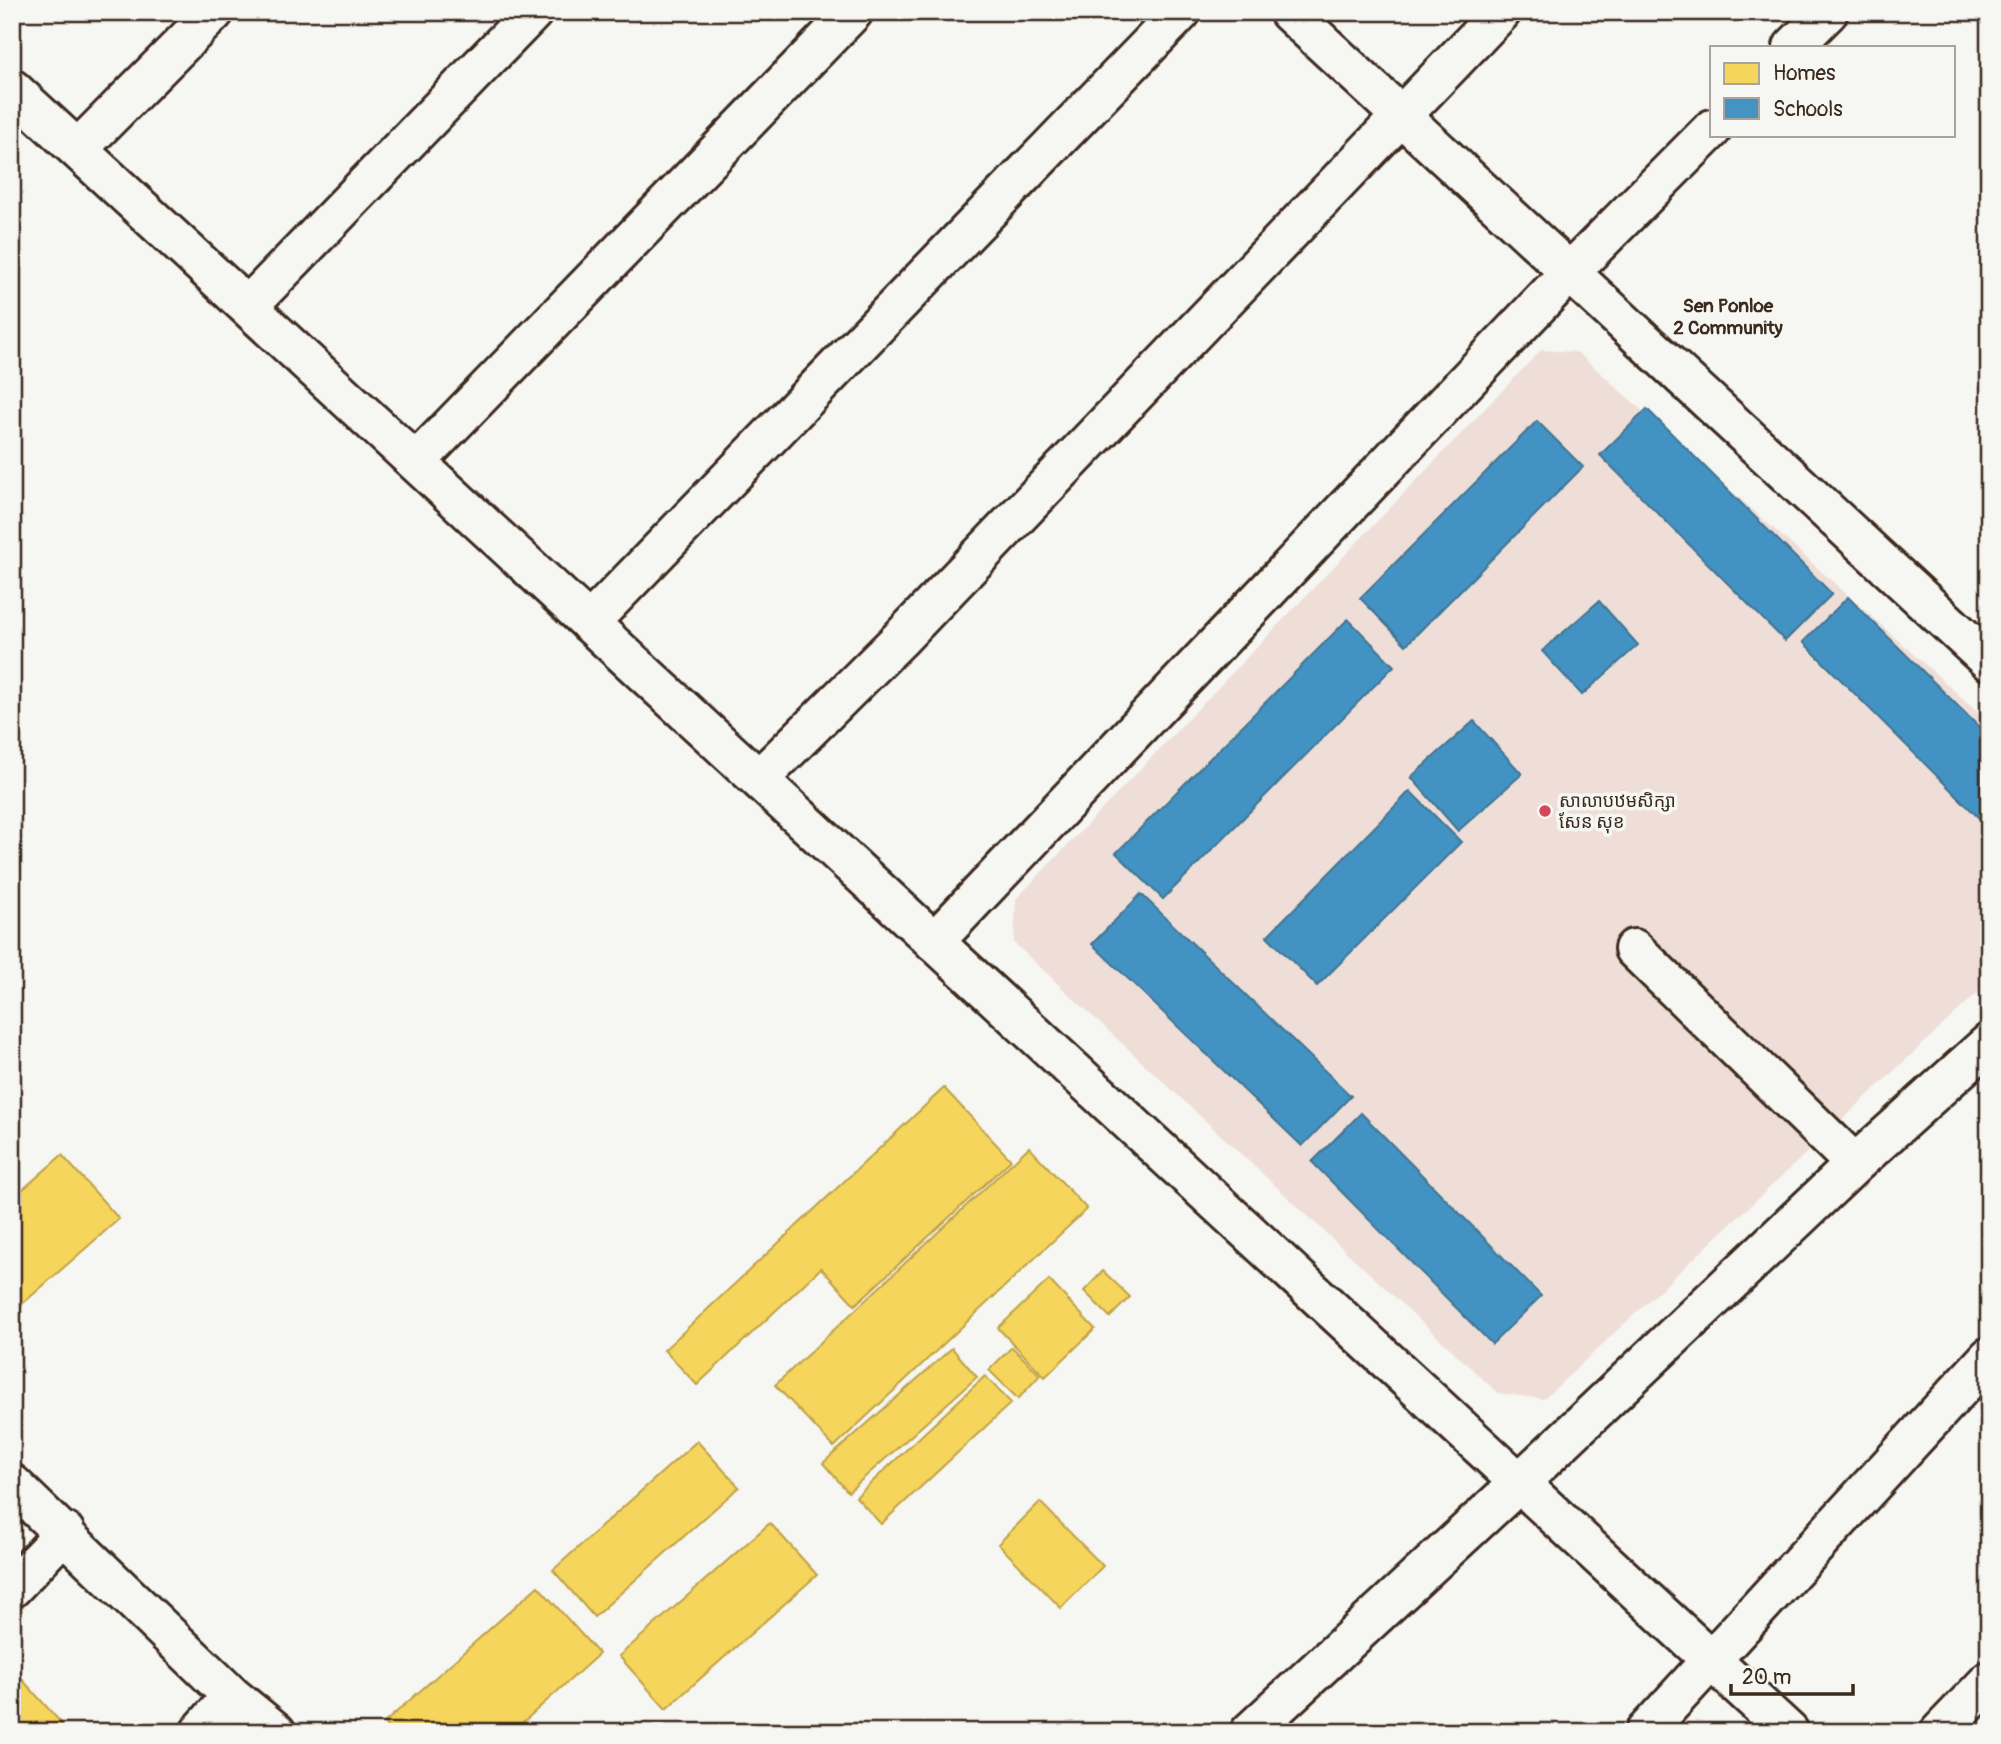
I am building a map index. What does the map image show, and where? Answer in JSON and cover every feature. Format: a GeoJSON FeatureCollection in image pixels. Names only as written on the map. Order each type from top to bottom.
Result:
{"type":"FeatureCollection","features":[{"type":"Feature","properties":{"kind":"street"},"geometry":{"type":"LineString","coordinates":[[78,149],[214,12]]}},
{"type":"Feature","properties":{"kind":"street"},"geometry":{"type":"LineString","coordinates":[[248,306],[533,12]]}},
{"type":"Feature","properties":{"kind":"street"},"geometry":{"type":"LineString","coordinates":[[415,462],[853,12]]}},
{"type":"Feature","properties":{"kind":"street"},"geometry":{"type":"LineString","coordinates":[[589,623],[1181,12]]}},
{"type":"Feature","properties":{"kind":"street"},"geometry":{"type":"LineString","coordinates":[[1289,12],[1989,662]]}},
{"type":"Feature","properties":{"kind":"street"},"geometry":{"type":"LineString","coordinates":[[759,779],[909,630],[1501,12]]}},
{"type":"Feature","properties":{"kind":"street"},"geometry":{"type":"LineString","coordinates":[[1794,46],[1828,12]]}},
{"type":"Feature","properties":{"kind":"street"},"geometry":{"type":"LineString","coordinates":[[12,89],[1789,1732]]}},
{"type":"Feature","properties":{"kind":"street"},"geometry":{"type":"LineString","coordinates":[[934,942],[1570,273],[1710,131]]}},
{"type":"Feature","properties":{"kind":"street"},"geometry":{"type":"LineString","coordinates":[[1634,949],[1855,1164]]}},
{"type":"Feature","properties":{"kind":"street"},"geometry":{"type":"LineString","coordinates":[[1251,1732],[1519,1483],[1855,1164],[1989,1043]]}},
{"type":"Feature","properties":{"kind":"street"},"geometry":{"type":"LineString","coordinates":[[1645,1732],[1989,1357]]}},
{"type":"Feature","properties":{"kind":"street"},"geometry":{"type":"LineString","coordinates":[[12,1483],[232,1696],[276,1732]]}},
{"type":"Feature","properties":{"kind":"street"},"geometry":{"type":"LineString","coordinates":[[12,1588],[65,1532]]}},
{"type":"Feature","properties":{"kind":"street"},"geometry":{"type":"LineString","coordinates":[[1940,1732],[1989,1681]]}},
{"type":"Feature","properties":{"kind":"street"},"geometry":{"type":"LineString","coordinates":[[200,1732],[232,1696]]}},
{"type":"Feature","properties":{"kind":"shaded area","name":"សាលាបឋមសិក្សា សែន សុខ"},"geometry":{"type":"Polygon","coordinates":[[[1541,350],[1577,352],[1989,722],[1989,982],[1544,1399],[1498,1393],[1014,943],[1016,899],[1541,350]]]}},
{"type":"Feature","properties":{"kind":"building: Homes"},"geometry":{"type":"Polygon","coordinates":[[[944,1088],[1011,1160],[855,1305],[821,1268],[697,1385],[664,1350],[944,1088]]]}},
{"type":"Feature","properties":{"kind":"building: Homes"},"geometry":{"type":"Polygon","coordinates":[[[1029,1147],[1087,1209],[834,1447],[775,1385],[1029,1147]]]}},
{"type":"Feature","properties":{"kind":"building: Homes"},"geometry":{"type":"Polygon","coordinates":[[[62,1155],[119,1219],[12,1313],[12,1199],[62,1155]]]}},
{"type":"Feature","properties":{"kind":"building: Homes"},"geometry":{"type":"Polygon","coordinates":[[[1103,1271],[1130,1297],[1110,1317],[1084,1291],[1103,1271]]]}},
{"type":"Feature","properties":{"kind":"building: Homes"},"geometry":{"type":"Polygon","coordinates":[[[1049,1280],[1095,1329],[1045,1377],[998,1328],[1049,1280]]]}},
{"type":"Feature","properties":{"kind":"building: Homes"},"geometry":{"type":"Polygon","coordinates":[[[1012,1347],[1040,1375],[1018,1399],[989,1370],[1012,1347]]]}},
{"type":"Feature","properties":{"kind":"building: Homes"},"geometry":{"type":"Polygon","coordinates":[[[952,1348],[977,1377],[848,1492],[823,1463],[952,1348]]]}},
{"type":"Feature","properties":{"kind":"building: Homes"},"geometry":{"type":"Polygon","coordinates":[[[985,1376],[1011,1403],[881,1524],[856,1497],[985,1376]]]}},
{"type":"Feature","properties":{"kind":"building: Homes"},"geometry":{"type":"Polygon","coordinates":[[[697,1441],[739,1487],[594,1617],[553,1570],[697,1441]]]}},
{"type":"Feature","properties":{"kind":"building: Homes"},"geometry":{"type":"Polygon","coordinates":[[[1040,1502],[1103,1566],[1061,1608],[998,1544],[1040,1502]]]}},
{"type":"Feature","properties":{"kind":"building: Homes"},"geometry":{"type":"Polygon","coordinates":[[[770,1523],[817,1575],[666,1709],[619,1656],[770,1523]]]}},
{"type":"Feature","properties":{"kind":"building: Homes"},"geometry":{"type":"Polygon","coordinates":[[[538,1586],[599,1654],[512,1732],[392,1732],[384,1723],[538,1586]]]}},
{"type":"Feature","properties":{"kind":"building: Homes"},"geometry":{"type":"Polygon","coordinates":[[[12,1668],[62,1724],[53,1732],[12,1732],[12,1668]]]}},
{"type":"Feature","properties":{"kind":"building: Schools"},"geometry":{"type":"Polygon","coordinates":[[[1647,409],[1832,594],[1785,641],[1600,455],[1647,409]]]}},
{"type":"Feature","properties":{"kind":"building: Schools"},"geometry":{"type":"Polygon","coordinates":[[[1537,421],[1583,467],[1406,645],[1360,598],[1537,421]]]}},
{"type":"Feature","properties":{"kind":"building: Schools"},"geometry":{"type":"Polygon","coordinates":[[[1848,597],[1989,737],[1989,812],[1981,820],[1803,642],[1848,597]]]}},
{"type":"Feature","properties":{"kind":"building: Schools"},"geometry":{"type":"Polygon","coordinates":[[[1599,601],[1638,645],[1582,695],[1542,651],[1599,601]]]}},
{"type":"Feature","properties":{"kind":"building: Schools"},"geometry":{"type":"Polygon","coordinates":[[[1348,619],[1394,666],[1163,899],[1116,853],[1348,619]]]}},
{"type":"Feature","properties":{"kind":"building: Schools"},"geometry":{"type":"Polygon","coordinates":[[[1474,721],[1522,774],[1458,831],[1411,777],[1474,721]]]}},
{"type":"Feature","properties":{"kind":"building: Schools"},"geometry":{"type":"Polygon","coordinates":[[[1410,791],[1461,842],[1317,986],[1267,936],[1410,791]]]}},
{"type":"Feature","properties":{"kind":"building: Schools"},"geometry":{"type":"Polygon","coordinates":[[[1141,894],[1351,1096],[1302,1146],[1092,944],[1141,894]]]}},
{"type":"Feature","properties":{"kind":"building: Schools"},"geometry":{"type":"Polygon","coordinates":[[[1361,1113],[1541,1296],[1492,1344],[1312,1162],[1361,1113]]]}},
{"type":"Feature","properties":{"kind":"place","name":"សាលាបឋមសិក្សា សែន សុខ"},"geometry":{"type":"Point","coordinates":[1545,811]}},
{"type":"Feature","properties":{"kind":"district","name":"Sen Ponloe 2 Community"},"geometry":{"type":"Point","coordinates":[1728,316]}}]}
